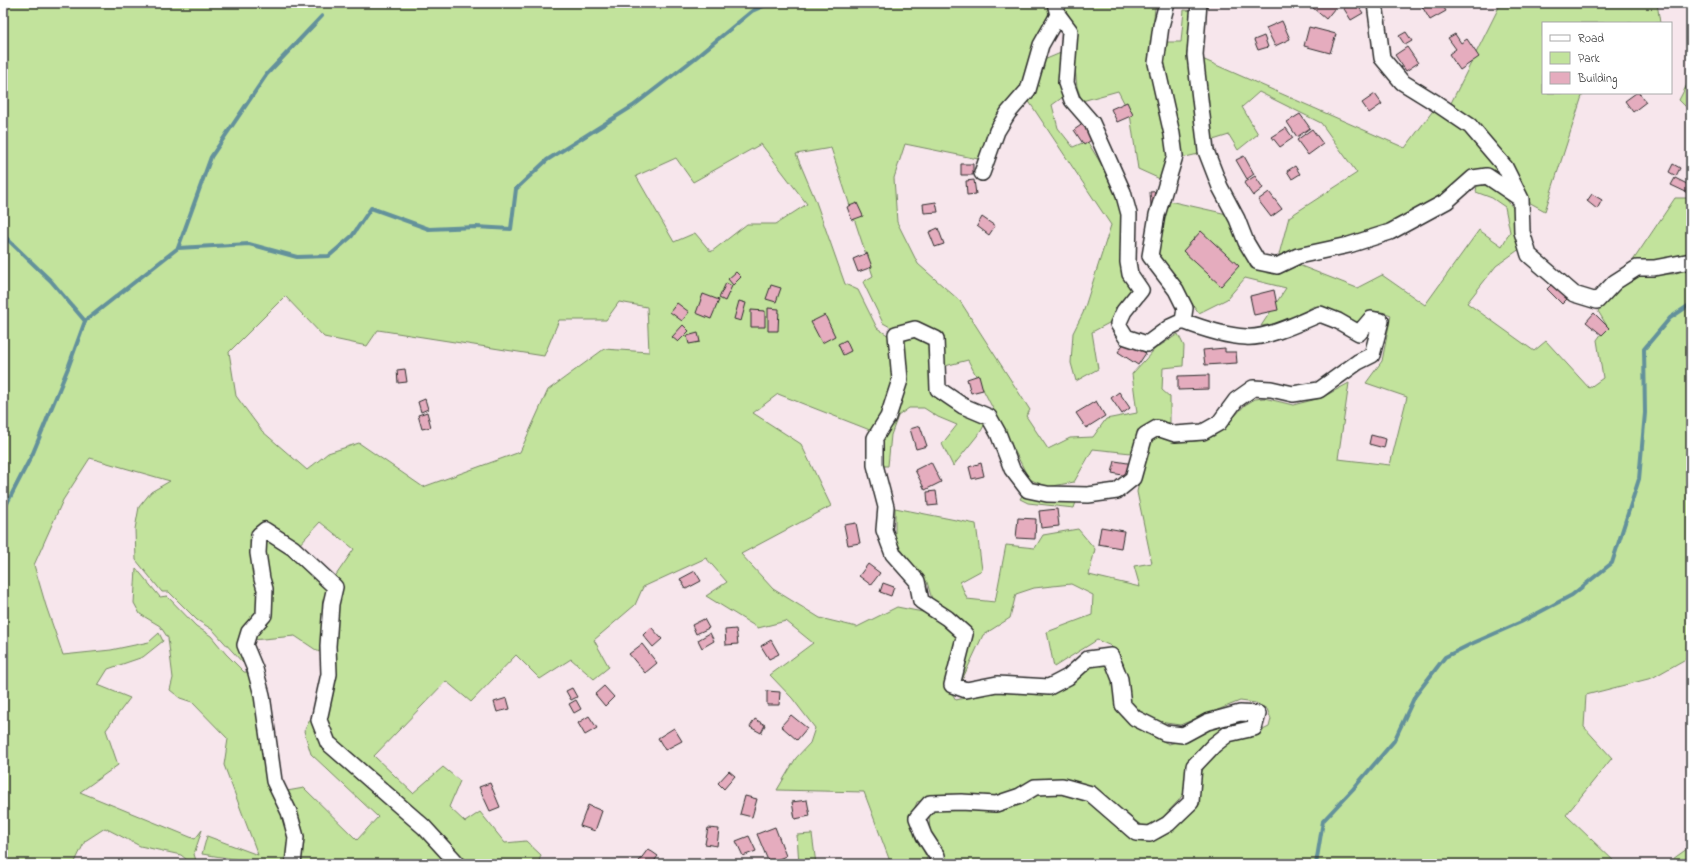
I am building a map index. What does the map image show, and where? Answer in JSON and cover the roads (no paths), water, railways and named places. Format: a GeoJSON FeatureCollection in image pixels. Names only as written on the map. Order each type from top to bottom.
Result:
{"type":"FeatureCollection","features":[{"type":"Feature","properties":{"kind":"street"},"geometry":{"type":"LineString","coordinates":[[1167,3],[1161,26],[1156,63],[1172,134],[1175,156],[1158,215],[1150,256],[1176,290],[1185,308],[1182,321]]}},
{"type":"Feature","properties":{"kind":"street"},"geometry":{"type":"LineString","coordinates":[[1199,3],[1195,55],[1206,151],[1220,187],[1237,220],[1246,242],[1258,262],[1277,266],[1298,256],[1349,245],[1390,232],[1447,201],[1473,178],[1487,176],[1521,199]]}},
{"type":"Feature","properties":{"kind":"street"},"geometry":{"type":"LineString","coordinates":[[1375,3],[1382,58],[1402,82],[1470,126],[1505,167],[1521,199],[1522,232],[1529,256],[1574,294],[1597,301],[1615,282],[1638,268],[1654,268],[1691,261]]}},
{"type":"Feature","properties":{"kind":"street"},"geometry":{"type":"LineString","coordinates":[[938,864],[937,856],[924,836],[917,818],[930,803],[961,802],[996,804],[1020,796],[1035,787],[1062,786],[1091,794],[1136,833],[1150,834],[1168,824],[1191,802],[1194,766],[1214,745],[1228,734],[1254,728],[1258,714],[1240,713],[1213,720],[1183,735],[1165,733],[1135,718],[1123,704],[1120,679],[1111,656],[1088,659],[1068,677],[1049,687],[997,684],[966,690],[952,685],[965,634],[947,618],[921,601],[918,581],[893,554],[884,530],[886,507],[875,464],[875,438],[888,417],[900,380],[896,334],[915,329],[936,339],[938,389],[963,406],[989,417],[998,433],[1012,469],[1028,490],[1047,494],[1088,494],[1117,490],[1133,478],[1145,435],[1157,428],[1175,434],[1203,432],[1219,423],[1236,400],[1253,388],[1271,389],[1293,394],[1319,390],[1358,362],[1372,355],[1381,321],[1371,319],[1359,334],[1338,321],[1320,314],[1274,332],[1247,338],[1198,327],[1182,321],[1170,327],[1147,344],[1126,337],[1118,324],[1124,311],[1141,290],[1130,274],[1128,262],[1129,214],[1123,192],[1092,123],[1072,100],[1066,84],[1070,31],[1057,9]]}},
{"type":"Feature","properties":{"kind":"street"},"geometry":{"type":"LineString","coordinates":[[982,173],[997,131],[1008,113],[1028,90],[1041,45],[1057,9]]}},
{"type":"Feature","properties":{"kind":"street"},"geometry":{"type":"LineString","coordinates":[[293,864],[296,837],[289,812],[274,781],[262,695],[255,669],[245,645],[248,632],[264,615],[265,589],[258,553],[259,536],[266,530],[293,548],[335,587],[331,604],[328,646],[329,674],[319,720],[328,743],[424,827],[458,864]]}},
{"type":"Feature","properties":{"kind":"waterway"},"geometry":{"type":"LineString","coordinates":[[178,248],[249,244],[297,257],[329,256],[352,236],[371,208],[429,229],[476,227],[511,229],[516,189],[547,160],[633,106],[694,59],[752,11],[770,3]]}},
{"type":"Feature","properties":{"kind":"waterway"},"geometry":{"type":"LineString","coordinates":[[3,511],[33,453],[68,368],[85,321],[178,248],[211,157],[267,74],[322,16]]}},
{"type":"Feature","properties":{"kind":"waterway"},"geometry":{"type":"LineString","coordinates":[[3,235],[51,281],[85,321]]}},
{"type":"Feature","properties":{"kind":"waterway"},"geometry":{"type":"LineString","coordinates":[[1316,864],[1323,821],[1394,741],[1415,696],[1445,657],[1521,622],[1572,595],[1612,563],[1639,479],[1645,413],[1644,349],[1670,318],[1691,304]]}}]}
